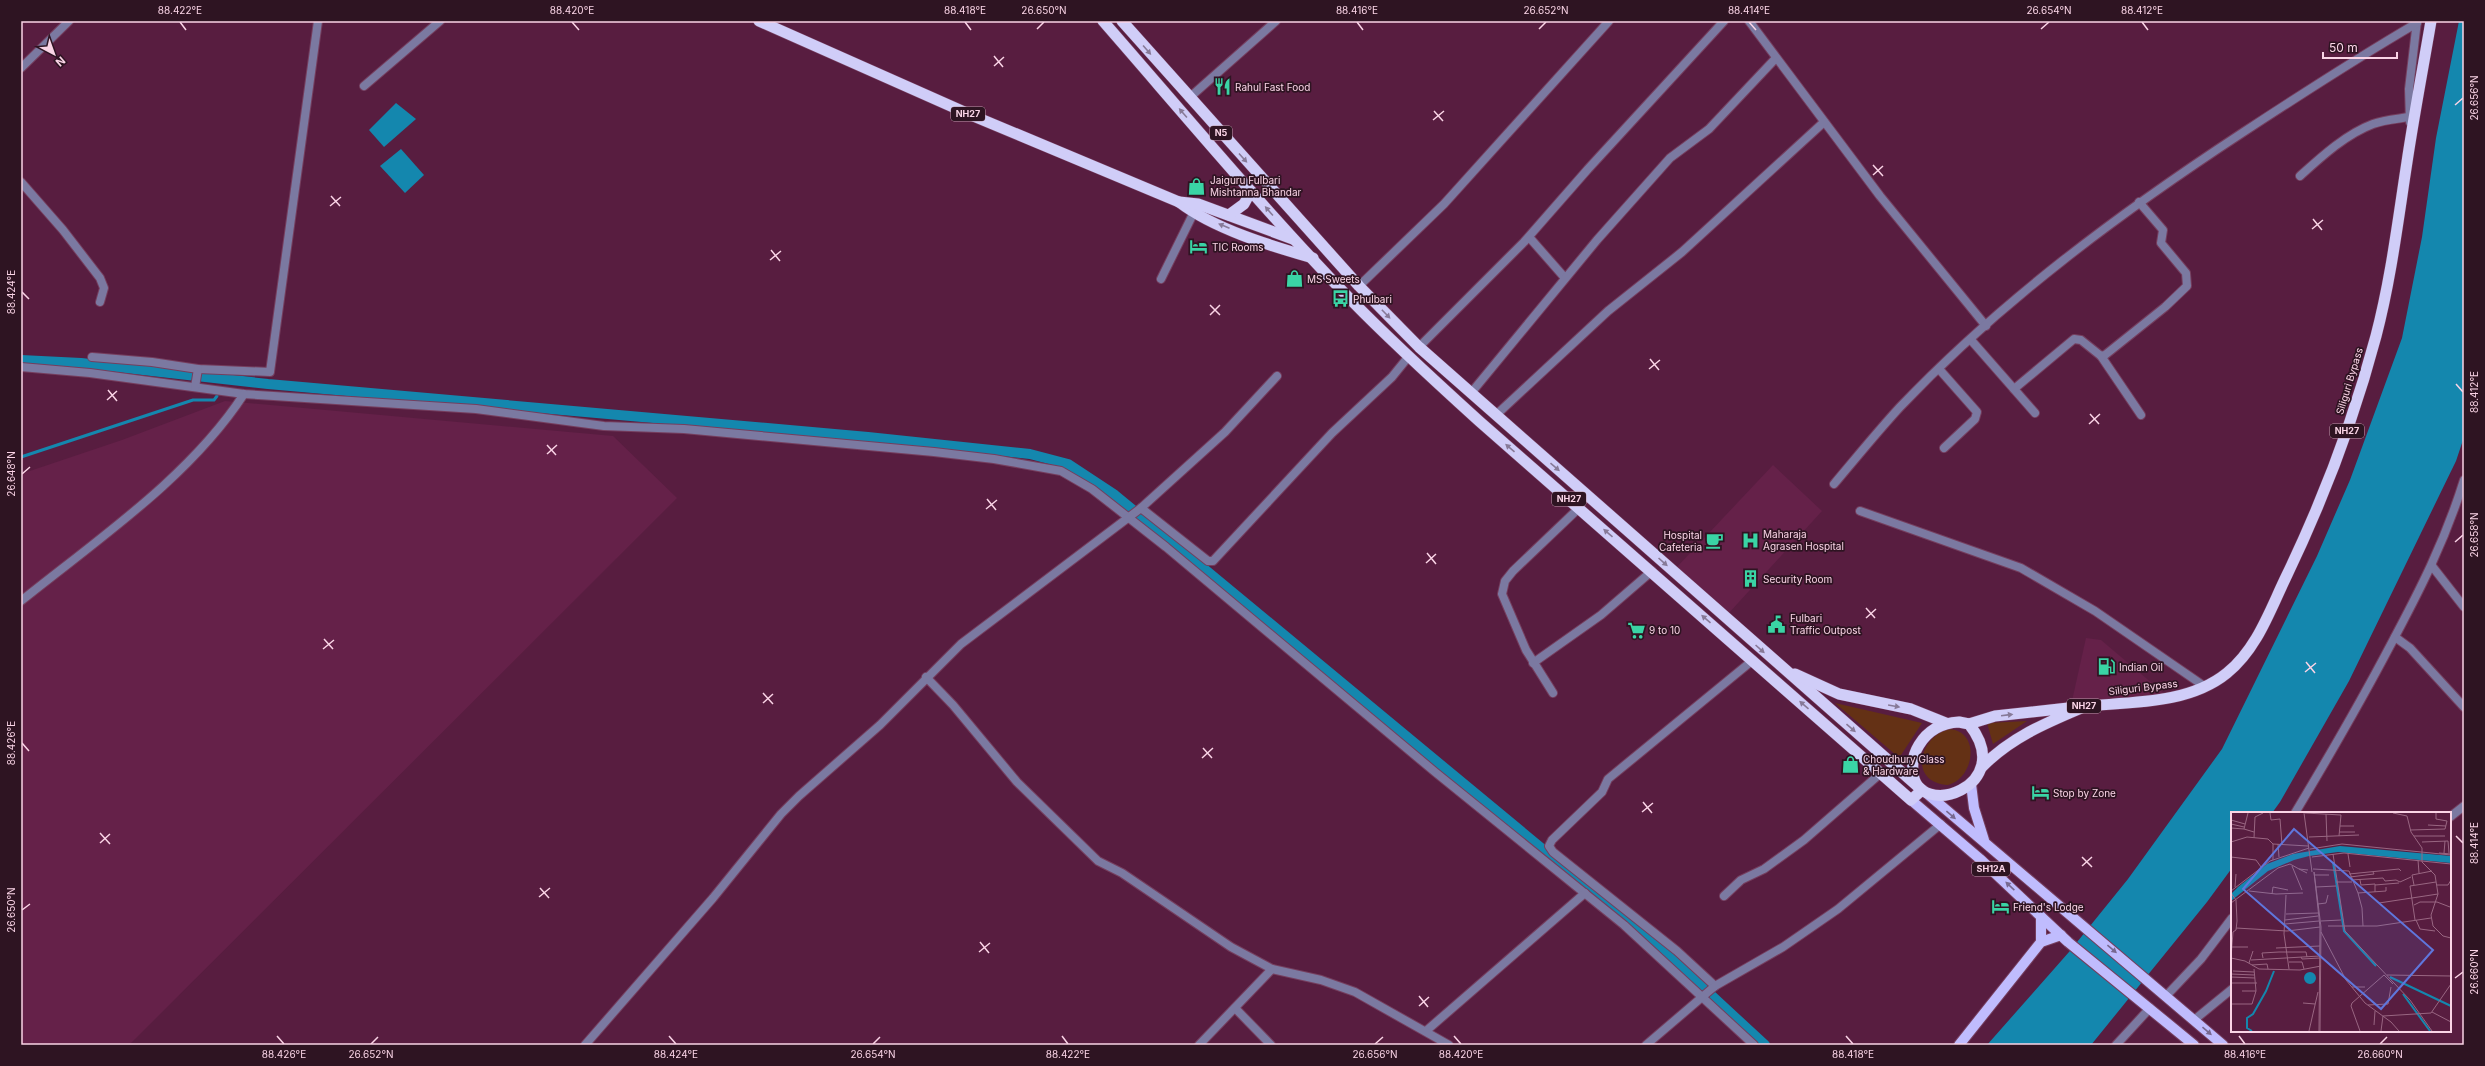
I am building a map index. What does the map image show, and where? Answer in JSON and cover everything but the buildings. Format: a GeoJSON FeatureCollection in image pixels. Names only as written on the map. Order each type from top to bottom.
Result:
{"type":"FeatureCollection","features":[{"type":"Feature","properties":{"kind":"highway","name":"NH27"},"geometry":{"type":"LineString","coordinates":[[759,21],[971,115],[1196,208],[1287,251],[1313,258],[1337,262]]}},
{"type":"Feature","properties":{"kind":"highway","name":"N5"},"geometry":{"type":"LineString","coordinates":[[1103,21],[1295,240]]}},
{"type":"Feature","properties":{"kind":"highway","name":"N5"},"geometry":{"type":"LineString","coordinates":[[1122,21],[1189,98],[1321,244]]}},
{"type":"Feature","properties":{"kind":"highway","name":"Siliguri Bypass"},"geometry":{"type":"LineString","coordinates":[[2086,706],[2168,698],[2204,686],[2227,673],[2243,658],[2253,642],[2307,533],[2328,482],[2376,337],[2390,269],[2411,134],[2431,21]]}},
{"type":"Feature","properties":{"kind":"highway"},"geometry":{"type":"LineString","coordinates":[[1228,215],[1244,204],[1251,191]]}},
{"type":"Feature","properties":{"kind":"highway","name":"NH27"},"geometry":{"type":"LineString","coordinates":[[1196,208],[1228,215],[1295,240],[1321,244],[1359,286],[1419,347],[1779,666],[1922,790],[1930,794],[1944,796],[1959,792],[1971,784],[1982,767],[2011,742],[2038,726],[2086,706]]}},
{"type":"Feature","properties":{"kind":"highway","name":"NH27"},"geometry":{"type":"LineString","coordinates":[[1295,240],[1351,299],[1409,356],[1479,421],[1912,800]]}},
{"type":"Feature","properties":{"kind":"highway","name":"NH27"},"geometry":{"type":"LineString","coordinates":[[1779,666],[1839,694],[1911,709],[1946,723],[1969,724],[1995,716],[2086,706]]}},
{"type":"Feature","properties":{"kind":"highway"},"geometry":{"type":"LineString","coordinates":[[1912,800],[1922,790],[1913,775],[1914,757],[1925,737],[1946,723]]}},
{"type":"Feature","properties":{"kind":"highway"},"geometry":{"type":"LineString","coordinates":[[1969,724],[1981,745],[1983,752],[1982,767]]}},
{"type":"Feature","properties":{"kind":"main road"},"geometry":{"type":"LineString","coordinates":[[1971,784],[1974,808],[1986,844]]}},
{"type":"Feature","properties":{"kind":"main road","name":"SH12A"},"geometry":{"type":"LineString","coordinates":[[1922,790],[2223,1045]]}},
{"type":"Feature","properties":{"kind":"main road","name":"SH12A"},"geometry":{"type":"LineString","coordinates":[[1912,800],[1941,824],[2065,938],[2194,1045]]}},
{"type":"Feature","properties":{"kind":"main road"},"geometry":{"type":"LineString","coordinates":[[1959,1045],[2040,942],[2041,917]]}},
{"type":"Feature","properties":{"kind":"main road"},"geometry":{"type":"LineString","coordinates":[[2040,942],[2065,938]]}},
{"type":"Feature","properties":{"kind":"street"},"geometry":{"type":"LineString","coordinates":[[21,68],[69,21]]}},
{"type":"Feature","properties":{"kind":"street"},"geometry":{"type":"LineString","coordinates":[[92,357],[152,362],[198,369],[268,374],[271,371],[318,21]]}},
{"type":"Feature","properties":{"kind":"street"},"geometry":{"type":"LineString","coordinates":[[364,86],[440,21]]}},
{"type":"Feature","properties":{"kind":"street"},"geometry":{"type":"LineString","coordinates":[[1189,98],[1276,21]]}},
{"type":"Feature","properties":{"kind":"street"},"geometry":{"type":"LineString","coordinates":[[1359,286],[1444,204],[1609,21]]}},
{"type":"Feature","properties":{"kind":"street"},"geometry":{"type":"LineString","coordinates":[[1419,347],[1528,237],[1588,169],[1724,21]]}},
{"type":"Feature","properties":{"kind":"street"},"geometry":{"type":"LineString","coordinates":[[1749,21],[1880,196],[1986,326]]}},
{"type":"Feature","properties":{"kind":"street"},"geometry":{"type":"LineString","coordinates":[[2411,134],[2409,117],[2409,90],[2417,22]]}},
{"type":"Feature","properties":{"kind":"street"},"geometry":{"type":"LineString","coordinates":[[1834,484],[1898,409],[1939,369],[1986,326],[2096,233],[2336,71],[2417,22]]}},
{"type":"Feature","properties":{"kind":"street"},"geometry":{"type":"LineString","coordinates":[[1471,393],[1565,278],[1670,158],[1709,129],[1776,58]]}},
{"type":"Feature","properties":{"kind":"street"},"geometry":{"type":"LineString","coordinates":[[2300,176],[2322,157],[2359,131],[2378,122],[2409,117]]}},
{"type":"Feature","properties":{"kind":"street"},"geometry":{"type":"LineString","coordinates":[[1496,415],[1608,311],[1682,252],[1824,122]]}},
{"type":"Feature","properties":{"kind":"street"},"geometry":{"type":"LineString","coordinates":[[21,182],[63,230],[100,278],[104,288],[100,302]]}},
{"type":"Feature","properties":{"kind":"street"},"geometry":{"type":"LineString","coordinates":[[2101,356],[2165,307],[2182,292],[2188,284],[2186,273],[2161,243],[2163,230],[2140,202]]}},
{"type":"Feature","properties":{"kind":"street"},"geometry":{"type":"LineString","coordinates":[[1161,279],[1196,208]]}},
{"type":"Feature","properties":{"kind":"street"},"geometry":{"type":"LineString","coordinates":[[1528,237],[1565,278]]}},
{"type":"Feature","properties":{"kind":"street"},"geometry":{"type":"LineString","coordinates":[[2014,389],[2076,339],[2081,340],[2101,356],[2141,415]]}},
{"type":"Feature","properties":{"kind":"street"},"geometry":{"type":"LineString","coordinates":[[1971,340],[2035,413]]}},
{"type":"Feature","properties":{"kind":"street"},"geometry":{"type":"LineString","coordinates":[[1141,508],[1208,561],[1213,561],[1332,434],[1392,377],[1409,356]]}},
{"type":"Feature","properties":{"kind":"street"},"geometry":{"type":"LineString","coordinates":[[21,367],[244,394],[476,409],[604,426],[684,429],[994,459],[1061,471],[1092,489],[1129,518],[1435,772],[1624,925],[1703,996],[1754,1045]]}},
{"type":"Feature","properties":{"kind":"street"},"geometry":{"type":"LineString","coordinates":[[195,387],[198,369]]}},
{"type":"Feature","properties":{"kind":"street"},"geometry":{"type":"LineString","coordinates":[[1939,369],[1977,412],[1975,419],[1944,448]]}},
{"type":"Feature","properties":{"kind":"street"},"geometry":{"type":"LineString","coordinates":[[585,1045],[713,898],[781,814],[880,726],[926,677],[961,644],[1141,508],[1225,432],[1277,376]]}},
{"type":"Feature","properties":{"kind":"street"},"geometry":{"type":"LineString","coordinates":[[21,601],[183,468],[229,416],[244,394]]}},
{"type":"Feature","properties":{"kind":"street"},"geometry":{"type":"LineString","coordinates":[[2296,812],[2395,637],[2432,566],[2450,525],[2464,480]]}},
{"type":"Feature","properties":{"kind":"street"},"geometry":{"type":"LineString","coordinates":[[1553,693],[1533,663],[1514,627],[1502,594],[1505,581],[1579,508]]}},
{"type":"Feature","properties":{"kind":"street"},"geometry":{"type":"LineString","coordinates":[[1860,511],[2021,568],[2094,611],[2204,686]]}},
{"type":"Feature","properties":{"kind":"street"},"geometry":{"type":"LineString","coordinates":[[2432,566],[2464,607]]}},
{"type":"Feature","properties":{"kind":"street"},"geometry":{"type":"LineString","coordinates":[[1533,663],[1601,615],[1652,571]]}},
{"type":"Feature","properties":{"kind":"street"},"geometry":{"type":"LineString","coordinates":[[2395,637],[2410,648],[2464,707]]}},
{"type":"Feature","properties":{"kind":"street"},"geometry":{"type":"LineString","coordinates":[[1714,987],[1677,951],[1553,852],[1549,846],[1552,840],[1602,792],[1608,779],[1753,660]]}},
{"type":"Feature","properties":{"kind":"street"},"geometry":{"type":"LineString","coordinates":[[926,677],[953,705],[1017,782],[1098,861],[1122,873],[1231,947],[1272,969],[1321,980],[1355,992],[1449,1045]]}},
{"type":"Feature","properties":{"kind":"street"},"geometry":{"type":"LineString","coordinates":[[1724,896],[1741,880],[1764,869],[1804,840],[1881,773]]}},
{"type":"Feature","properties":{"kind":"street"},"geometry":{"type":"LineString","coordinates":[[2451,816],[2464,806]]}},
{"type":"Feature","properties":{"kind":"street"},"geometry":{"type":"LineString","coordinates":[[1646,1045],[1714,987],[1783,947],[1838,909],[1941,824]]}},
{"type":"Feature","properties":{"kind":"street"},"geometry":{"type":"LineString","coordinates":[[1426,1031],[1585,893]]}},
{"type":"Feature","properties":{"kind":"street"},"geometry":{"type":"LineString","coordinates":[[2166,996],[2201,959],[2231,919]]}},
{"type":"Feature","properties":{"kind":"street"},"geometry":{"type":"LineString","coordinates":[[1199,1045],[1272,969]]}},
{"type":"Feature","properties":{"kind":"street"},"geometry":{"type":"LineString","coordinates":[[2194,1020],[2231,991]]}},
{"type":"Feature","properties":{"kind":"street"},"geometry":{"type":"LineString","coordinates":[[2116,1045],[2146,1005]]}},
{"type":"Feature","properties":{"kind":"street"},"geometry":{"type":"LineString","coordinates":[[1235,1008],[1272,1045]]}},
{"type":"Feature","properties":{"kind":"shaded area"},"geometry":{"type":"Polygon","coordinates":[[[225,401],[613,436],[677,498],[129,1045],[21,1045],[21,474],[122,440],[225,401]]]}},
{"type":"Feature","properties":{"kind":"shaded area","name":"Maharaja Agrasen Hospital"},"geometry":{"type":"Polygon","coordinates":[[[1773,465],[1822,511],[1728,614],[1676,568],[1773,465]]]}},
{"type":"Feature","properties":{"kind":"shaded area","name":"Indian Oil"},"geometry":{"type":"Polygon","coordinates":[[[2086,638],[2101,640],[2166,695],[2072,701],[2086,638]]]}},
{"type":"Feature","properties":{"kind":"shaded area"},"geometry":{"type":"Polygon","coordinates":[[[1835,703],[1922,723],[1901,755],[1896,755],[1835,703]]]}},
{"type":"Feature","properties":{"kind":"shaded area"},"geometry":{"type":"Polygon","coordinates":[[[2027,721],[1993,744],[1987,723],[2027,721]]]}},
{"type":"Feature","properties":{"kind":"shaded area"},"geometry":{"type":"Polygon","coordinates":[[[1948,729],[1959,731],[1966,737],[1970,745],[1970,755],[1969,764],[1964,773],[1957,781],[1948,785],[1935,782],[1927,776],[1923,768],[1922,759],[1930,741],[1938,734],[1948,729]]]}},
{"type":"Feature","properties":{"kind":"water"},"geometry":{"type":"Polygon","coordinates":[[[2459,21],[2464,21],[2464,437],[2456,461],[2349,681],[2280,802],[2273,812],[2231,812],[2231,869],[2207,902],[2091,1045],[1987,1045],[2069,952],[2128,879],[2222,749],[2317,556],[2350,480],[2402,338],[2422,237],[2436,138],[2459,21]]]}},
{"type":"Feature","properties":{"kind":"water"},"geometry":{"type":"Polygon","coordinates":[[[396,103],[416,119],[384,147],[369,130],[396,103]]]}},
{"type":"Feature","properties":{"kind":"water"},"geometry":{"type":"Polygon","coordinates":[[[401,149],[424,175],[405,193],[380,166],[401,149]]]}},
{"type":"Feature","properties":{"kind":"waterway"},"geometry":{"type":"LineString","coordinates":[[21,360],[81,363],[268,384],[868,437],[1030,454],[1068,464],[1115,495],[1644,933],[1765,1045]]}},
{"type":"Feature","properties":{"kind":"waterway"},"geometry":{"type":"LineString","coordinates":[[21,457],[193,400],[214,400],[217,396]]}},
{"type":"Feature","properties":{"kind":"place","name":"Rahul Fast Food"},"geometry":{"type":"Point","coordinates":[1222,87]}},
{"type":"Feature","properties":{"kind":"place","name":"Jaiguru Fulbari Mishtanna Bhandar"},"geometry":{"type":"Point","coordinates":[1197,186]}},
{"type":"Feature","properties":{"kind":"place","name":"TIC Rooms"},"geometry":{"type":"Point","coordinates":[1199,247]}},
{"type":"Feature","properties":{"kind":"place","name":"MS Sweets"},"geometry":{"type":"Point","coordinates":[1294,279]}},
{"type":"Feature","properties":{"kind":"place","name":"Phulbari"},"geometry":{"type":"Point","coordinates":[1340,299]}},
{"type":"Feature","properties":{"kind":"place","name":"Maharaja Agrasen Hospital"},"geometry":{"type":"Point","coordinates":[1750,540]}},
{"type":"Feature","properties":{"kind":"place","name":"Hospital Cafeteria"},"geometry":{"type":"Point","coordinates":[1715,541]}},
{"type":"Feature","properties":{"kind":"place","name":"Security Room"},"geometry":{"type":"Point","coordinates":[1750,579]}},
{"type":"Feature","properties":{"kind":"place","name":"Fulbari Traffic Outpost"},"geometry":{"type":"Point","coordinates":[1777,624]}},
{"type":"Feature","properties":{"kind":"place","name":"9 to 10"},"geometry":{"type":"Point","coordinates":[1636,630]}},
{"type":"Feature","properties":{"kind":"place","name":"Indian Oil"},"geometry":{"type":"Point","coordinates":[2106,667]}},
{"type":"Feature","properties":{"kind":"place","name":"Choudhury Glass & Hardware"},"geometry":{"type":"Point","coordinates":[1850,765]}},
{"type":"Feature","properties":{"kind":"place","name":"Stop by Zone"},"geometry":{"type":"Point","coordinates":[2040,793]}},
{"type":"Feature","properties":{"kind":"place","name":"Friend's Lodge"},"geometry":{"type":"Point","coordinates":[2000,907]}}]}
